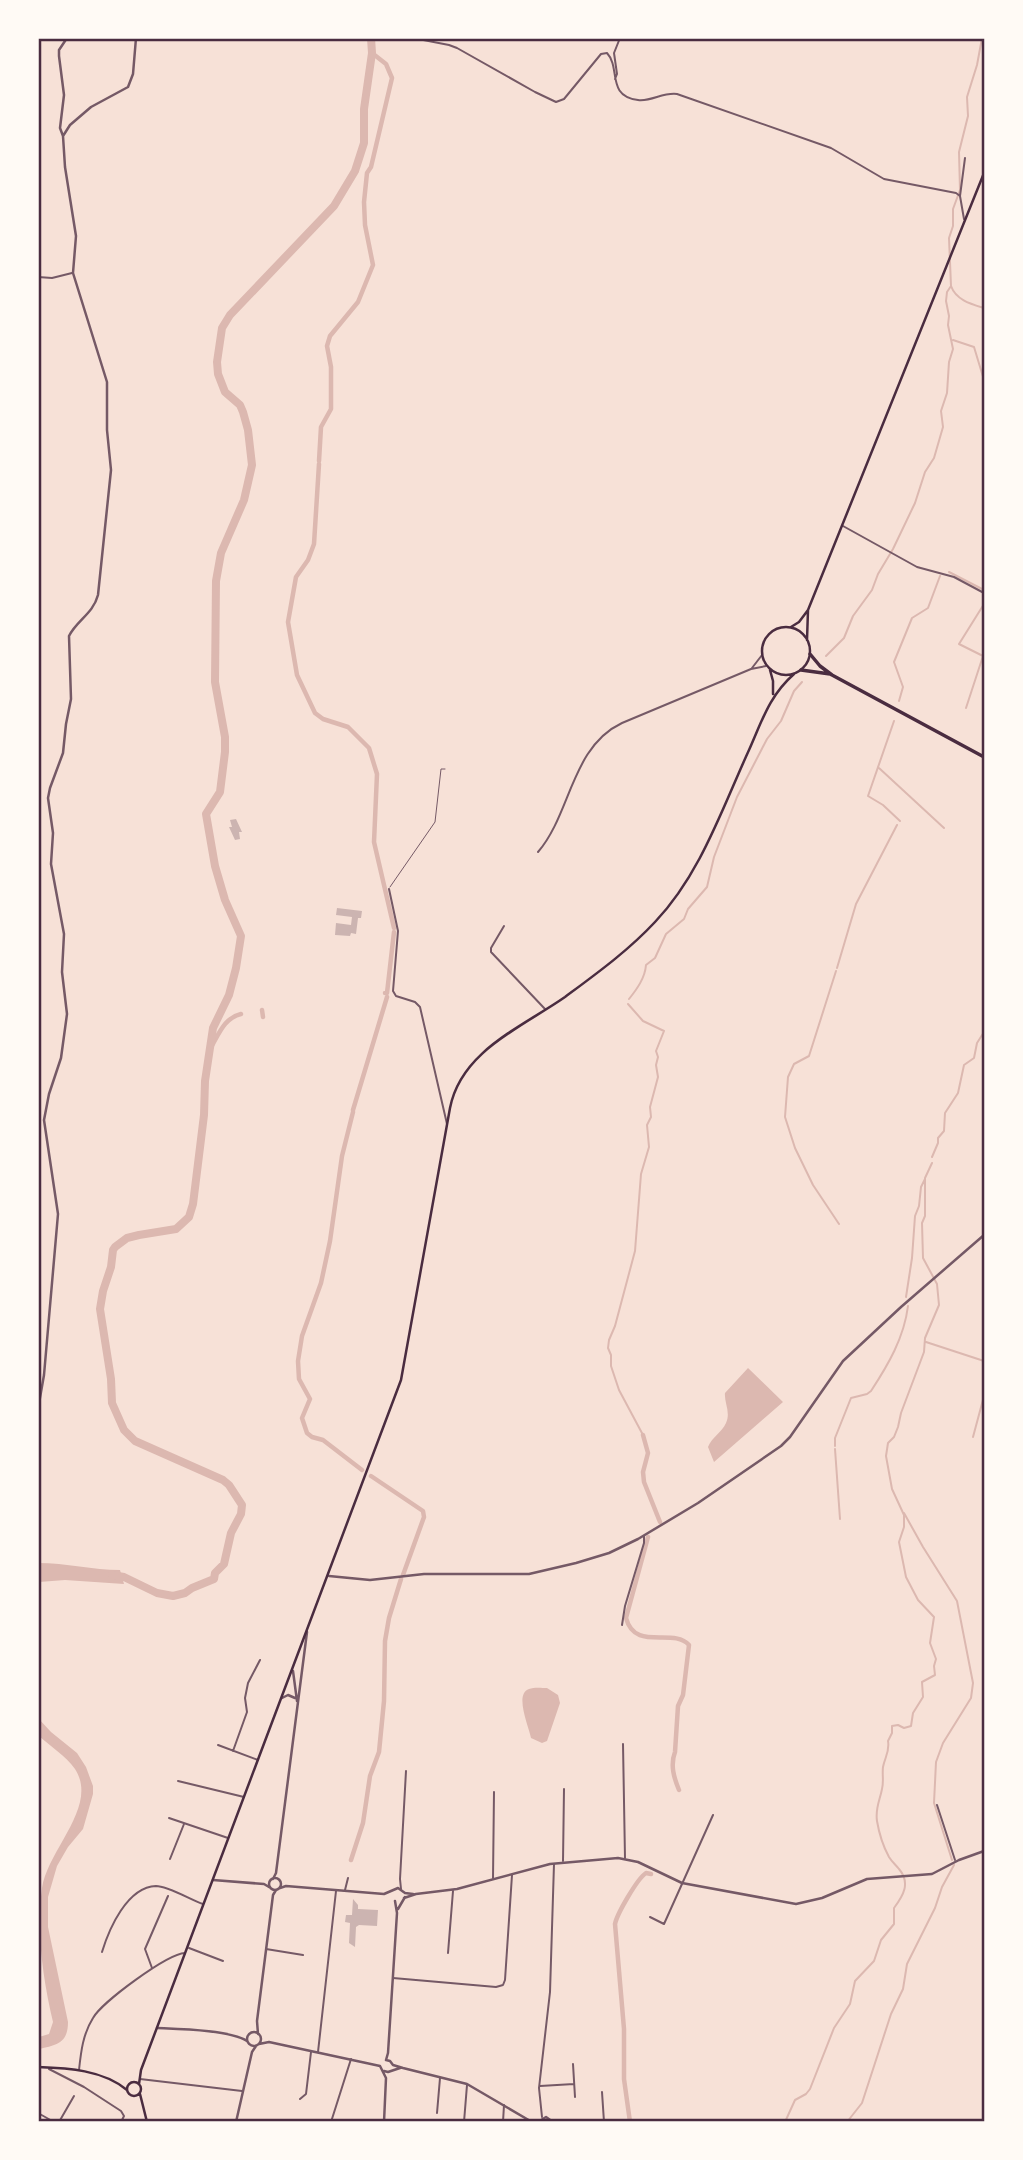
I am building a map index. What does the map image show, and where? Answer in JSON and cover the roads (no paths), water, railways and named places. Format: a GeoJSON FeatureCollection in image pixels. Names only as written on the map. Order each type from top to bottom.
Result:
{"type":"FeatureCollection","features":[{"type":"Feature","properties":{"kind":"highway"},"geometry":{"type":"LineString","coordinates":[[810,653],[820,666],[832,675],[985,757]]}},
{"type":"Feature","properties":{"kind":"highway"},"geometry":{"type":"LineString","coordinates":[[801,670],[832,675]]}},
{"type":"Feature","properties":{"kind":"main road"},"geometry":{"type":"LineString","coordinates":[[794,674],[783,675],[770,670],[762,655],[762,646],[769,633],[799,622],[808,610],[985,173]]}},
{"type":"Feature","properties":{"kind":"main road"},"geometry":{"type":"LineString","coordinates":[[147,2122],[139,2092],[141,2070],[404,1372],[453,1095],[465,1073],[488,1048],[614,960],[653,925],[673,902],[703,852],[772,697],[806,664],[810,653],[807,640],[808,610]]}},
{"type":"Feature","properties":{"kind":"main road"},"geometry":{"type":"LineString","coordinates":[[790,627],[802,633],[807,640]]}},
{"type":"Feature","properties":{"kind":"main road"},"geometry":{"type":"LineString","coordinates":[[770,670],[773,681],[772,697]]}},
{"type":"Feature","properties":{"kind":"main road"},"geometry":{"type":"LineString","coordinates":[[41,2067],[79,2070],[117,2083],[130,2095],[139,2092]]}},
{"type":"Feature","properties":{"kind":"main road"},"geometry":{"type":"LineString","coordinates":[[127,2090],[141,2070]]}},
{"type":"Feature","properties":{"kind":"main road"},"geometry":{"type":"LineString","coordinates":[[117,2083],[139,2084]]}},
{"type":"Feature","properties":{"kind":"main road"},"geometry":{"type":"LineString","coordinates":[[135,2095],[142,2106]]}},
{"type":"Feature","properties":{"kind":"street"},"geometry":{"type":"LineString","coordinates":[[38,1409],[44,1375],[58,1214],[44,1122],[62,1053],[67,1014],[62,971],[64,933],[51,864],[53,836],[48,796],[63,753],[72,695],[69,636],[91,612],[98,595],[112,465],[107,430],[107,382],[73,273],[76,236],[60,128],[64,94],[58,56],[67,38]]}},
{"type":"Feature","properties":{"kind":"street"},"geometry":{"type":"LineString","coordinates":[[63,136],[70,125],[90,107],[128,87],[133,74],[136,38]]}},
{"type":"Feature","properties":{"kind":"street"},"geometry":{"type":"LineString","coordinates":[[413,38],[457,48],[556,102],[564,99],[603,53],[607,53],[611,57],[614,80],[620,91],[636,100],[677,94],[831,148],[884,179],[956,192],[960,196]]}},
{"type":"Feature","properties":{"kind":"street"},"geometry":{"type":"LineString","coordinates":[[614,80],[617,74],[614,53],[620,38]]}},
{"type":"Feature","properties":{"kind":"street"},"geometry":{"type":"LineString","coordinates":[[964,224],[960,196],[965,158]]}},
{"type":"Feature","properties":{"kind":"street"},"geometry":{"type":"LineString","coordinates":[[38,277],[52,278],[73,273]]}},
{"type":"Feature","properties":{"kind":"street"},"geometry":{"type":"LineString","coordinates":[[843,525],[917,567],[954,577],[985,593]]}},
{"type":"Feature","properties":{"kind":"street"},"geometry":{"type":"LineString","coordinates":[[751,669],[762,655]]}},
{"type":"Feature","properties":{"kind":"street"},"geometry":{"type":"LineString","coordinates":[[538,852],[548,838],[589,753],[606,733],[618,725],[751,669],[766,666]]}},
{"type":"Feature","properties":{"kind":"street"},"geometry":{"type":"LineString","coordinates":[[389,889],[398,931],[393,991],[396,996],[415,1002],[421,1009],[447,1125]]}},
{"type":"Feature","properties":{"kind":"street"},"geometry":{"type":"LineString","coordinates":[[504,926],[491,952],[546,1010]]}},
{"type":"Feature","properties":{"kind":"street"},"geometry":{"type":"LineString","coordinates":[[328,1576],[370,1580],[424,1574],[529,1574],[604,1555],[644,1535],[709,1496],[784,1444],[838,1366],[985,1234]]}},
{"type":"Feature","properties":{"kind":"street"},"geometry":{"type":"LineString","coordinates":[[622,1625],[644,1535]]}},
{"type":"Feature","properties":{"kind":"street"},"geometry":{"type":"LineString","coordinates":[[243,2122],[236,2121],[252,2052],[258,2045],[256,2027],[307,1632]]}},
{"type":"Feature","properties":{"kind":"street"},"geometry":{"type":"LineString","coordinates":[[233,1751],[247,1712],[247,1685],[260,1660]]}},
{"type":"Feature","properties":{"kind":"street"},"geometry":{"type":"LineString","coordinates":[[297,1708],[293,1671],[299,1671],[302,1677]]}},
{"type":"Feature","properties":{"kind":"street"},"geometry":{"type":"LineString","coordinates":[[282,1698],[290,1695],[297,1701]]}},
{"type":"Feature","properties":{"kind":"street"},"geometry":{"type":"LineString","coordinates":[[623,1744],[625,1859]]}},
{"type":"Feature","properties":{"kind":"street"},"geometry":{"type":"LineString","coordinates":[[218,1745],[259,1760]]}},
{"type":"Feature","properties":{"kind":"street"},"geometry":{"type":"LineString","coordinates":[[406,1771],[400,1879],[401,1889],[405,1893],[453,1890],[555,1863],[625,1859],[638,1862],[682,1883],[792,1904],[822,1898],[867,1879],[934,1873],[956,1861],[985,1851]]}},
{"type":"Feature","properties":{"kind":"street"},"geometry":{"type":"LineString","coordinates":[[178,1781],[245,1797]]}},
{"type":"Feature","properties":{"kind":"street"},"geometry":{"type":"LineString","coordinates":[[563,1862],[564,1789]]}},
{"type":"Feature","properties":{"kind":"street"},"geometry":{"type":"LineString","coordinates":[[493,1880],[494,1792]]}},
{"type":"Feature","properties":{"kind":"street"},"geometry":{"type":"LineString","coordinates":[[937,1805],[956,1861]]}},
{"type":"Feature","properties":{"kind":"street"},"geometry":{"type":"LineString","coordinates":[[649,1917],[664,1924],[713,1815]]}},
{"type":"Feature","properties":{"kind":"street"},"geometry":{"type":"LineString","coordinates":[[169,1818],[229,1838]]}},
{"type":"Feature","properties":{"kind":"street"},"geometry":{"type":"LineString","coordinates":[[170,1859],[184,1823]]}},
{"type":"Feature","properties":{"kind":"street"},"geometry":{"type":"LineString","coordinates":[[540,2120],[542,2109],[539,2086],[550,1993],[555,1863]]}},
{"type":"Feature","properties":{"kind":"street"},"geometry":{"type":"LineString","coordinates":[[393,1978],[493,1987],[503,1985],[512,1874]]}},
{"type":"Feature","properties":{"kind":"street"},"geometry":{"type":"LineString","coordinates":[[344,1891],[348,1878]]}},
{"type":"Feature","properties":{"kind":"street"},"geometry":{"type":"LineString","coordinates":[[213,1880],[391,1894],[400,1879]]}},
{"type":"Feature","properties":{"kind":"street"},"geometry":{"type":"LineString","coordinates":[[102,1952],[107,1934],[118,1913],[147,1889],[159,1886],[204,1905]]}},
{"type":"Feature","properties":{"kind":"street"},"geometry":{"type":"LineString","coordinates":[[396,1889],[401,1889]]}},
{"type":"Feature","properties":{"kind":"street"},"geometry":{"type":"LineString","coordinates":[[448,1953],[453,1890]]}},
{"type":"Feature","properties":{"kind":"street"},"geometry":{"type":"LineString","coordinates":[[318,2053],[335,1891]]}},
{"type":"Feature","properties":{"kind":"street"},"geometry":{"type":"LineString","coordinates":[[404,1898],[405,1893]]}},
{"type":"Feature","properties":{"kind":"street"},"geometry":{"type":"LineString","coordinates":[[384,2122],[397,1913],[396,1901],[391,1894]]}},
{"type":"Feature","properties":{"kind":"street"},"geometry":{"type":"LineString","coordinates":[[397,1913],[401,1901],[416,1894]]}},
{"type":"Feature","properties":{"kind":"street"},"geometry":{"type":"LineString","coordinates":[[153,1969],[145,1949],[168,1896]]}},
{"type":"Feature","properties":{"kind":"street"},"geometry":{"type":"LineString","coordinates":[[396,1901],[401,1901]]}},
{"type":"Feature","properties":{"kind":"street"},"geometry":{"type":"LineString","coordinates":[[188,1947],[223,1961]]}},
{"type":"Feature","properties":{"kind":"street"},"geometry":{"type":"LineString","coordinates":[[266,1949],[303,1955]]}},
{"type":"Feature","properties":{"kind":"street"},"geometry":{"type":"LineString","coordinates":[[79,2070],[83,2041],[96,2013],[153,1969],[176,1954],[186,1953]]}},
{"type":"Feature","properties":{"kind":"street"},"geometry":{"type":"LineString","coordinates":[[252,2052],[250,2034],[256,2027]]}},
{"type":"Feature","properties":{"kind":"street"},"geometry":{"type":"LineString","coordinates":[[157,2028],[220,2033],[241,2037],[258,2045],[269,2042]]}},
{"type":"Feature","properties":{"kind":"street"},"geometry":{"type":"LineString","coordinates":[[241,2037],[250,2034],[269,2042],[311,2052],[403,2068],[467,2084],[531,2120],[547,2117]]}},
{"type":"Feature","properties":{"kind":"street"},"geometry":{"type":"LineString","coordinates":[[300,2099],[306,2094],[311,2052]]}},
{"type":"Feature","properties":{"kind":"street"},"geometry":{"type":"LineString","coordinates":[[331,2122],[351,2059]]}},
{"type":"Feature","properties":{"kind":"street"},"geometry":{"type":"LineString","coordinates":[[573,2064],[575,2097]]}},
{"type":"Feature","properties":{"kind":"street"},"geometry":{"type":"LineString","coordinates":[[41,2067],[84,2087],[121,2111],[124,2115],[121,2122]]}},
{"type":"Feature","properties":{"kind":"street"},"geometry":{"type":"LineString","coordinates":[[437,2112],[440,2077]]}},
{"type":"Feature","properties":{"kind":"street"},"geometry":{"type":"LineString","coordinates":[[139,2079],[243,2092]]}},
{"type":"Feature","properties":{"kind":"street"},"geometry":{"type":"LineString","coordinates":[[464,2122],[467,2084]]}},
{"type":"Feature","properties":{"kind":"street"},"geometry":{"type":"LineString","coordinates":[[539,2086],[574,2084]]}},
{"type":"Feature","properties":{"kind":"street"},"geometry":{"type":"LineString","coordinates":[[602,2092],[604,2122]]}},
{"type":"Feature","properties":{"kind":"street"},"geometry":{"type":"LineString","coordinates":[[59,2122],[74,2096]]}},
{"type":"Feature","properties":{"kind":"street"},"geometry":{"type":"LineString","coordinates":[[503,2122],[504,2104]]}},
{"type":"Feature","properties":{"kind":"street"},"geometry":{"type":"LineString","coordinates":[[542,2109],[552,2122]]}},
{"type":"Feature","properties":{"kind":"street"},"geometry":{"type":"LineString","coordinates":[[38,2113],[54,2122]]}},
{"type":"Feature","properties":{"kind":"lane"},"geometry":{"type":"LineString","coordinates":[[389,889],[435,822],[441,769],[445,769]]}},
{"type":"Feature","properties":{"kind":"waterway"},"geometry":{"type":"LineString","coordinates":[[112,1575],[124,1577],[157,1593],[173,1596],[185,1593],[214,1579],[215,1573],[224,1564],[231,1533],[241,1514],[242,1505],[223,1480],[135,1441],[124,1430],[112,1403],[100,1309],[115,1247],[127,1238],[176,1229],[189,1217],[193,1204],[213,1028],[229,995],[241,936],[225,900],[215,866],[206,814],[220,792],[225,752],[225,737],[215,682],[216,581],[221,553],[244,500],[252,465],[243,412],[240,405],[225,392],[218,374],[222,328],[230,315],[334,206],[355,171],[364,143],[364,109],[372,53],[371,38]]}},
{"type":"Feature","properties":{"kind":"waterway"},"geometry":{"type":"LineString","coordinates":[[982,38],[967,97],[968,116],[959,152],[960,190],[953,209],[953,226],[949,238],[953,291],[965,301],[984,308]]}},
{"type":"Feature","properties":{"kind":"waterway"},"geometry":{"type":"LineString","coordinates":[[319,461],[321,427],[331,409],[331,367],[327,346],[330,336],[358,302],[373,265],[365,225],[364,202],[367,173],[371,167],[392,78],[386,64],[372,53]]}},
{"type":"Feature","properties":{"kind":"waterway"},"geometry":{"type":"LineString","coordinates":[[826,656],[844,638],[853,616],[872,590],[915,503],[925,472],[934,458],[943,427],[941,411],[947,393],[949,362],[953,349],[946,301],[951,286]]}},
{"type":"Feature","properties":{"kind":"waterway"},"geometry":{"type":"LineString","coordinates":[[953,340],[974,347],[984,380]]}},
{"type":"Feature","properties":{"kind":"waterway"},"geometry":{"type":"LineString","coordinates":[[319,464],[314,544],[308,560],[296,577],[288,622],[297,675],[315,713],[323,719],[348,727],[369,748],[377,774],[374,842],[394,928]]}},
{"type":"Feature","properties":{"kind":"waterway"},"geometry":{"type":"LineString","coordinates":[[949,572],[984,590]]}},
{"type":"Feature","properties":{"kind":"waterway"},"geometry":{"type":"LineString","coordinates":[[899,701],[903,687],[894,662],[912,618],[928,608],[940,576]]}},
{"type":"Feature","properties":{"kind":"waterway"},"geometry":{"type":"LineString","coordinates":[[966,708],[983,656],[959,644],[984,604]]}},
{"type":"Feature","properties":{"kind":"waterway"},"geometry":{"type":"LineString","coordinates":[[629,999],[638,987],[646,965],[655,958],[666,934],[684,919],[688,909],[707,887],[714,857],[737,797],[767,739],[781,721],[794,691],[802,682]]}},
{"type":"Feature","properties":{"kind":"waterway"},"geometry":{"type":"LineString","coordinates":[[894,721],[868,796],[883,805],[900,821]]}},
{"type":"Feature","properties":{"kind":"waterway"},"geometry":{"type":"LineString","coordinates":[[879,768],[944,828]]}},
{"type":"Feature","properties":{"kind":"waterway"},"geometry":{"type":"LineString","coordinates":[[837,968],[856,904],[897,825]]}},
{"type":"Feature","properties":{"kind":"waterway"},"geometry":{"type":"LineString","coordinates":[[385,993],[394,932]]}},
{"type":"Feature","properties":{"kind":"waterway"},"geometry":{"type":"LineString","coordinates":[[836,971],[809,1056],[794,1064],[788,1077],[785,1117],[795,1148],[813,1185],[839,1224]]}},
{"type":"Feature","properties":{"kind":"waterway"},"geometry":{"type":"LineString","coordinates":[[353,1110],[387,997]]}},
{"type":"Feature","properties":{"kind":"waterway"},"geometry":{"type":"LineString","coordinates":[[628,1004],[643,1021],[664,1031],[656,1051],[658,1077],[650,1107],[651,1117],[647,1125],[649,1147],[641,1174],[635,1251],[608,1348],[619,1390],[643,1435]]}},
{"type":"Feature","properties":{"kind":"waterway"},"geometry":{"type":"LineString","coordinates":[[262,1010],[263,1017]]}},
{"type":"Feature","properties":{"kind":"waterway"},"geometry":{"type":"LineString","coordinates":[[210,1049],[226,1023],[241,1014]]}},
{"type":"Feature","properties":{"kind":"waterway"},"geometry":{"type":"LineString","coordinates":[[932,1157],[938,1138],[944,1131],[945,1113],[958,1093],[964,1065],[974,1058],[977,1043],[984,1032]]}},
{"type":"Feature","properties":{"kind":"waterway"},"geometry":{"type":"LineString","coordinates":[[353,1112],[342,1156],[321,1283],[302,1336],[298,1361],[299,1379],[310,1399],[302,1418],[307,1433],[323,1440],[362,1470]]}},
{"type":"Feature","properties":{"kind":"waterway"},"geometry":{"type":"LineString","coordinates":[[785,2122],[795,2100],[810,2089],[834,2028],[850,2004],[855,1981],[874,1961],[881,1940],[894,1924],[894,1908],[905,1884],[903,1874],[889,1857],[882,1839],[877,1808],[892,1726],[911,1726],[913,1713],[923,1697],[922,1682],[935,1675],[936,1659],[930,1643],[934,1617],[918,1600],[906,1577],[899,1542],[904,1527],[904,1515],[892,1489],[886,1456],[888,1443],[898,1427],[924,1352],[925,1338],[939,1305],[937,1284],[923,1258],[925,1178],[932,1163]]}},
{"type":"Feature","properties":{"kind":"waterway"},"geometry":{"type":"LineString","coordinates":[[906,1297],[915,1216],[925,1179]]}},
{"type":"Feature","properties":{"kind":"waterway"},"geometry":{"type":"LineString","coordinates":[[835,1446],[835,1438],[851,1398],[871,1391],[889,1361],[903,1329],[908,1306]]}},
{"type":"Feature","properties":{"kind":"waterway"},"geometry":{"type":"LineString","coordinates":[[926,1342],[984,1361]]}},
{"type":"Feature","properties":{"kind":"waterway"},"geometry":{"type":"LineString","coordinates":[[973,1437],[984,1396]]}},
{"type":"Feature","properties":{"kind":"waterway"},"geometry":{"type":"LineString","coordinates":[[643,1435],[648,1453],[643,1472],[644,1482],[660,1522]]}},
{"type":"Feature","properties":{"kind":"waterway"},"geometry":{"type":"LineString","coordinates":[[835,1449],[840,1519]]}},
{"type":"Feature","properties":{"kind":"waterway"},"geometry":{"type":"LineString","coordinates":[[371,1476],[423,1511],[424,1517],[403,1575]]}},
{"type":"Feature","properties":{"kind":"waterway"},"geometry":{"type":"LineString","coordinates":[[904,1513],[957,1601],[973,1683],[971,1698],[943,1743],[936,1762],[934,1803],[952,1860]]}},
{"type":"Feature","properties":{"kind":"waterway"},"geometry":{"type":"LineString","coordinates":[[648,1537],[626,1618],[637,1634],[674,1638],[689,1645],[683,1695],[678,1706],[673,1762],[679,1790]]}},
{"type":"Feature","properties":{"kind":"waterway"},"geometry":{"type":"LineString","coordinates":[[351,1860],[363,1823],[370,1776],[379,1752],[384,1701],[385,1641],[401,1579]]}},
{"type":"Feature","properties":{"kind":"waterway"},"geometry":{"type":"LineString","coordinates":[[847,2122],[862,2103],[891,2014],[903,1989],[907,1964],[954,1865]]}},
{"type":"Feature","properties":{"kind":"waterway"},"geometry":{"type":"LineString","coordinates":[[630,2122],[624,2079],[624,2029],[615,1924],[623,1905],[638,1882],[646,1873],[651,1874]]}}]}
